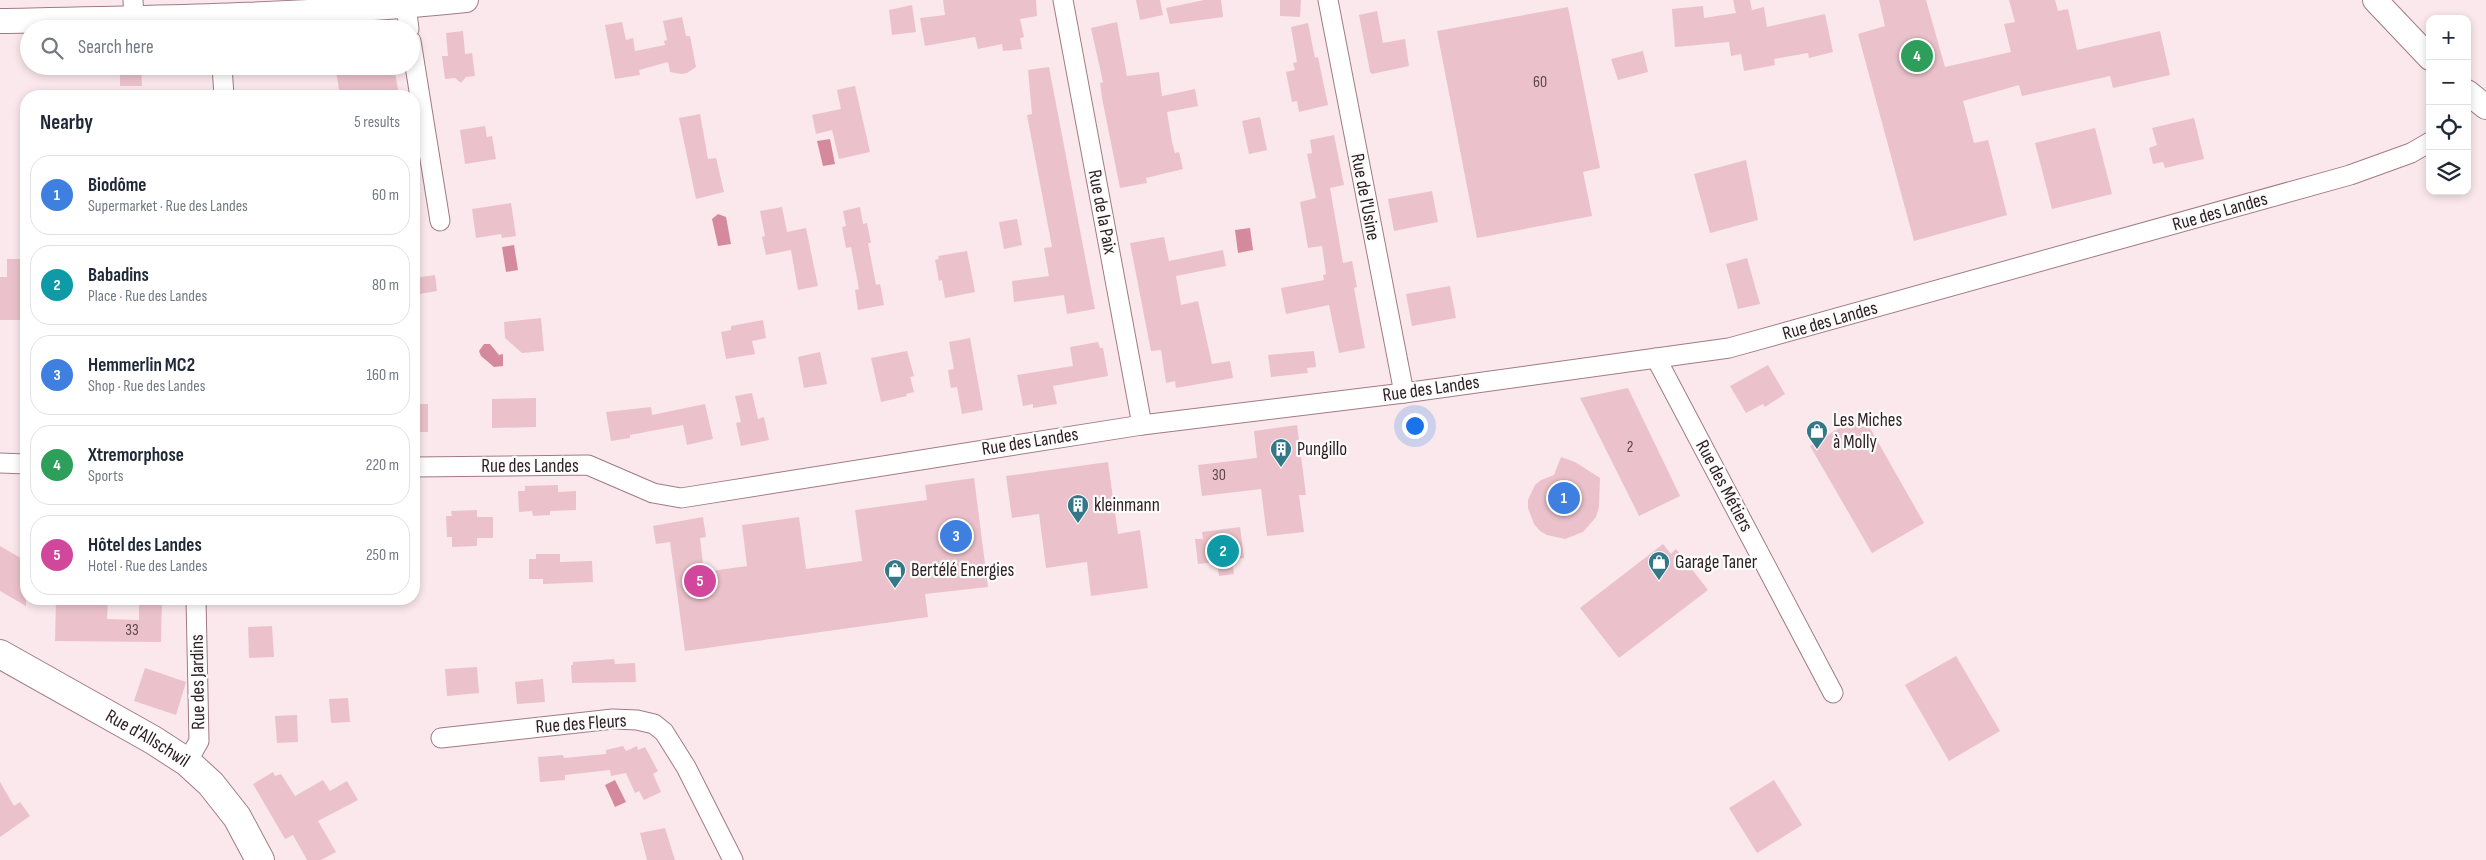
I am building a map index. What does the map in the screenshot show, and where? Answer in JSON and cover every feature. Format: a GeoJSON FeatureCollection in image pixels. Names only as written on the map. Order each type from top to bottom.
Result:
{"type":"FeatureCollection","features":[{"type":"Feature","properties":{"kind":"main road","name":"Rue d'Allschwil"},"geometry":{"type":"LineString","coordinates":[[0,654],[153,740],[186,762],[211,784],[237,818],[260,860]]}},
{"type":"Feature","properties":{"kind":"street"},"geometry":{"type":"LineString","coordinates":[[313,20],[407,17],[466,0]]}},
{"type":"Feature","properties":{"kind":"street","name":"Rue de la Paix"},"geometry":{"type":"LineString","coordinates":[[1062,0],[1142,424]]}},
{"type":"Feature","properties":{"kind":"street","name":"Rue de l'Usine"},"geometry":{"type":"LineString","coordinates":[[1328,0],[1404,393]]}},
{"type":"Feature","properties":{"kind":"street"},"geometry":{"type":"LineString","coordinates":[[2375,0],[2426,54]]}},
{"type":"Feature","properties":{"kind":"street"},"geometry":{"type":"LineString","coordinates":[[0,21],[133,9],[201,20]]}},
{"type":"Feature","properties":{"kind":"street"},"geometry":{"type":"LineString","coordinates":[[223,75],[224,90]]}},
{"type":"Feature","properties":{"kind":"street"},"geometry":{"type":"LineString","coordinates":[[416,75],[419,90]]}},
{"type":"Feature","properties":{"kind":"street"},"geometry":{"type":"LineString","coordinates":[[2471,95],[2486,107]]}},
{"type":"Feature","properties":{"kind":"street"},"geometry":{"type":"LineString","coordinates":[[420,97],[440,221]]}},
{"type":"Feature","properties":{"kind":"street","name":"Rue des Landes"},"geometry":{"type":"LineString","coordinates":[[420,467],[588,466],[653,493],[681,498],[1142,424],[1404,393],[1729,348],[1764,340],[2350,175],[2410,153],[2426,144]]}},
{"type":"Feature","properties":{"kind":"street","name":"Rue des Métiers"},"geometry":{"type":"LineString","coordinates":[[1656,358],[1833,693]]}},
{"type":"Feature","properties":{"kind":"street"},"geometry":{"type":"LineString","coordinates":[[0,463],[20,464]]}},
{"type":"Feature","properties":{"kind":"street","name":"Rue des Jardins"},"geometry":{"type":"LineString","coordinates":[[186,762],[199,741],[196,605]]}},
{"type":"Feature","properties":{"kind":"street","name":"Rue des Fleurs"},"geometry":{"type":"LineString","coordinates":[[440,738],[613,719],[638,720],[654,724],[664,732],[686,767],[733,860]]}},
{"type":"Feature","properties":{"kind":"shaded area"},"geometry":{"type":"Polygon","coordinates":[[[830,139],[835,164],[823,166],[817,141],[830,139]]]}},
{"type":"Feature","properties":{"kind":"shaded area"},"geometry":{"type":"Polygon","coordinates":[[[718,214],[726,217],[731,244],[718,246],[712,219],[718,214]]]}},
{"type":"Feature","properties":{"kind":"shaded area"},"geometry":{"type":"Polygon","coordinates":[[[1250,228],[1253,250],[1238,253],[1235,230],[1250,228]]]}},
{"type":"Feature","properties":{"kind":"shaded area"},"geometry":{"type":"Polygon","coordinates":[[[514,245],[518,270],[506,272],[502,247],[514,245]]]}},
{"type":"Feature","properties":{"kind":"shaded area"},"geometry":{"type":"Polygon","coordinates":[[[484,344],[490,344],[499,355],[503,354],[503,366],[494,367],[481,356],[479,351],[484,344]]]}},
{"type":"Feature","properties":{"kind":"shaded area"},"geometry":{"type":"Polygon","coordinates":[[[615,780],[626,802],[615,807],[605,785],[615,780]]]}},
{"type":"Feature","properties":{"kind":"building"},"geometry":{"type":"Polygon","coordinates":[[[943,0],[1036,0],[1037,16],[1020,19],[1024,37],[1020,38],[1022,49],[1003,51],[1002,44],[978,49],[975,37],[925,46],[920,18],[945,15],[943,0]]]}},
{"type":"Feature","properties":{"kind":"building"},"geometry":{"type":"Polygon","coordinates":[[[1136,0],[1160,0],[1163,15],[1140,20],[1136,0]]]}},
{"type":"Feature","properties":{"kind":"building"},"geometry":{"type":"Polygon","coordinates":[[[1204,0],[1221,0],[1223,17],[1170,24],[1166,8],[1204,0]]]}},
{"type":"Feature","properties":{"kind":"building"},"geometry":{"type":"Polygon","coordinates":[[[1280,0],[1301,0],[1300,17],[1280,16],[1280,0]]]}},
{"type":"Feature","properties":{"kind":"building"},"geometry":{"type":"Polygon","coordinates":[[[1733,0],[1750,0],[1752,10],[1764,7],[1767,27],[1825,14],[1833,52],[1809,58],[1808,53],[1774,59],[1775,65],[1744,71],[1741,54],[1731,56],[1729,42],[1675,47],[1672,9],[1703,6],[1704,18],[1736,13],[1733,0]]]}},
{"type":"Feature","properties":{"kind":"building"},"geometry":{"type":"Polygon","coordinates":[[[1879,0],[1926,0],[1945,67],[2011,52],[2004,24],[2015,22],[2009,0],[2055,0],[2058,11],[2068,9],[2077,50],[2160,31],[2170,75],[2113,88],[2110,76],[2022,96],[2019,85],[1963,101],[1974,143],[1988,140],[2007,215],[1914,241],[1858,34],[1885,26],[1879,0]]]}},
{"type":"Feature","properties":{"kind":"building"},"geometry":{"type":"Polygon","coordinates":[[[912,5],[916,32],[892,35],[889,10],[912,5]]]}},
{"type":"Feature","properties":{"kind":"building"},"geometry":{"type":"Polygon","coordinates":[[[1568,7],[1600,168],[1583,172],[1592,216],[1477,238],[1437,31],[1568,7]]]}},
{"type":"Feature","properties":{"kind":"building"},"geometry":{"type":"Polygon","coordinates":[[[1377,11],[1383,43],[1405,39],[1409,66],[1372,74],[1370,72],[1359,15],[1377,11]]]}},
{"type":"Feature","properties":{"kind":"building"},"geometry":{"type":"Polygon","coordinates":[[[682,17],[686,36],[690,36],[696,67],[687,73],[681,74],[670,72],[668,62],[639,70],[640,75],[615,79],[605,25],[622,22],[626,40],[633,38],[635,51],[665,45],[664,41],[667,40],[663,21],[682,17]]]}},
{"type":"Feature","properties":{"kind":"building"},"geometry":{"type":"Polygon","coordinates":[[[1117,22],[1127,76],[1159,72],[1162,96],[1195,89],[1198,106],[1167,112],[1175,153],[1179,152],[1183,169],[1146,178],[1147,183],[1120,188],[1102,98],[1100,83],[1103,82],[1091,28],[1117,22]]]}},
{"type":"Feature","properties":{"kind":"building"},"geometry":{"type":"Polygon","coordinates":[[[1308,23],[1315,58],[1318,57],[1328,105],[1299,112],[1297,101],[1292,102],[1286,72],[1295,70],[1293,63],[1297,62],[1291,27],[1308,23]]]}},
{"type":"Feature","properties":{"kind":"building"},"geometry":{"type":"Polygon","coordinates":[[[463,31],[465,54],[472,53],[475,76],[466,77],[461,83],[455,78],[445,79],[442,56],[448,56],[446,33],[463,31]]]}},
{"type":"Feature","properties":{"kind":"building"},"geometry":{"type":"Polygon","coordinates":[[[1643,51],[1648,72],[1618,80],[1611,59],[1643,51]]]}},
{"type":"Feature","properties":{"kind":"building"},"geometry":{"type":"Polygon","coordinates":[[[1049,67],[1095,309],[1067,314],[1064,295],[1014,302],[1012,281],[1049,276],[1044,248],[1052,247],[1027,115],[1032,114],[1028,70],[1049,67]]]}},
{"type":"Feature","properties":{"kind":"building"},"geometry":{"type":"Polygon","coordinates":[[[120,75],[141,75],[142,86],[120,86],[120,75]]]}},
{"type":"Feature","properties":{"kind":"building"},"geometry":{"type":"Polygon","coordinates":[[[337,75],[396,75],[398,90],[339,90],[337,75]]]}},
{"type":"Feature","properties":{"kind":"building"},"geometry":{"type":"Polygon","coordinates":[[[855,86],[870,152],[839,159],[832,130],[816,134],[812,115],[841,109],[837,90],[855,86]]]}},
{"type":"Feature","properties":{"kind":"building"},"geometry":{"type":"Polygon","coordinates":[[[700,114],[708,159],[716,158],[724,192],[696,199],[679,118],[700,114]]]}},
{"type":"Feature","properties":{"kind":"building"},"geometry":{"type":"Polygon","coordinates":[[[1260,117],[1267,150],[1249,154],[1242,121],[1260,117]]]}},
{"type":"Feature","properties":{"kind":"building"},"geometry":{"type":"Polygon","coordinates":[[[2194,118],[2204,159],[2165,168],[2163,162],[2153,164],[2149,148],[2157,145],[2152,128],[2194,118]]]}},
{"type":"Feature","properties":{"kind":"building"},"geometry":{"type":"Polygon","coordinates":[[[485,126],[487,137],[492,136],[496,159],[465,164],[460,130],[485,126]]]}},
{"type":"Feature","properties":{"kind":"building"},"geometry":{"type":"Polygon","coordinates":[[[2095,128],[2112,194],[2052,209],[2035,143],[2095,128]]]}},
{"type":"Feature","properties":{"kind":"building"},"geometry":{"type":"Polygon","coordinates":[[[1334,135],[1344,185],[1330,188],[1343,263],[1352,261],[1357,287],[1354,288],[1365,348],[1339,353],[1329,305],[1286,314],[1281,288],[1324,280],[1323,275],[1326,274],[1322,246],[1308,248],[1300,202],[1316,198],[1307,154],[1312,153],[1310,140],[1334,135]]]}},
{"type":"Feature","properties":{"kind":"building"},"geometry":{"type":"Polygon","coordinates":[[[1746,160],[1758,220],[1710,233],[1694,174],[1746,160]]]}},
{"type":"Feature","properties":{"kind":"building"},"geometry":{"type":"Polygon","coordinates":[[[1432,191],[1438,222],[1394,231],[1388,199],[1432,191]]]}},
{"type":"Feature","properties":{"kind":"building"},"geometry":{"type":"Polygon","coordinates":[[[511,203],[516,236],[502,238],[501,234],[476,238],[472,209],[511,203]]]}},
{"type":"Feature","properties":{"kind":"building"},"geometry":{"type":"Polygon","coordinates":[[[782,207],[787,232],[806,228],[818,286],[798,290],[791,250],[766,255],[762,237],[765,236],[760,211],[782,207]]]}},
{"type":"Feature","properties":{"kind":"building"},"geometry":{"type":"Polygon","coordinates":[[[860,207],[863,224],[867,223],[871,243],[868,243],[876,285],[880,284],[884,305],[858,310],[855,290],[859,289],[851,247],[846,248],[842,227],[846,226],[843,211],[860,207]]]}},
{"type":"Feature","properties":{"kind":"building"},"geometry":{"type":"Polygon","coordinates":[[[1017,219],[1022,245],[1004,249],[999,222],[1017,219]]]}},
{"type":"Feature","properties":{"kind":"building"},"geometry":{"type":"Polygon","coordinates":[[[1164,237],[1169,261],[1223,250],[1226,266],[1176,276],[1181,305],[1198,301],[1212,364],[1230,361],[1233,378],[1176,388],[1175,381],[1166,383],[1161,350],[1151,351],[1130,243],[1164,237]]]}},
{"type":"Feature","properties":{"kind":"building"},"geometry":{"type":"Polygon","coordinates":[[[967,251],[975,292],[945,298],[942,280],[939,281],[935,260],[939,259],[938,256],[967,251]]]}},
{"type":"Feature","properties":{"kind":"building"},"geometry":{"type":"Polygon","coordinates":[[[1747,258],[1760,304],[1738,309],[1726,264],[1747,258]]]}},
{"type":"Feature","properties":{"kind":"building"},"geometry":{"type":"Polygon","coordinates":[[[7,259],[20,259],[20,320],[0,320],[0,277],[7,277],[7,259]]]}},
{"type":"Feature","properties":{"kind":"building"},"geometry":{"type":"Polygon","coordinates":[[[435,275],[437,291],[420,294],[420,277],[435,275]]]}},
{"type":"Feature","properties":{"kind":"building"},"geometry":{"type":"Polygon","coordinates":[[[1450,286],[1456,318],[1412,326],[1406,294],[1450,286]]]}},
{"type":"Feature","properties":{"kind":"building"},"geometry":{"type":"Polygon","coordinates":[[[541,318],[544,351],[522,353],[505,338],[504,322],[541,318]]]}},
{"type":"Feature","properties":{"kind":"building"},"geometry":{"type":"Polygon","coordinates":[[[763,320],[766,338],[752,341],[755,354],[726,359],[721,332],[731,330],[731,326],[763,320]]]}},
{"type":"Feature","properties":{"kind":"building"},"geometry":{"type":"Polygon","coordinates":[[[970,338],[983,410],[962,414],[957,387],[951,388],[948,370],[954,369],[949,342],[970,338]]]}},
{"type":"Feature","properties":{"kind":"building"},"geometry":{"type":"Polygon","coordinates":[[[1098,342],[1100,348],[1103,348],[1108,376],[1053,386],[1057,404],[1033,408],[1033,404],[1023,406],[1017,375],[1073,366],[1070,347],[1098,342]]]}},
{"type":"Feature","properties":{"kind":"building"},"geometry":{"type":"Polygon","coordinates":[[[907,351],[914,376],[910,377],[914,392],[906,394],[907,396],[881,402],[871,358],[907,351]]]}},
{"type":"Feature","properties":{"kind":"building"},"geometry":{"type":"Polygon","coordinates":[[[1314,351],[1316,367],[1307,368],[1308,373],[1271,377],[1268,355],[1314,351]]]}},
{"type":"Feature","properties":{"kind":"building"},"geometry":{"type":"Polygon","coordinates":[[[820,352],[827,384],[804,388],[798,357],[820,352]]]}},
{"type":"Feature","properties":{"kind":"building"},"geometry":{"type":"Polygon","coordinates":[[[1768,365],[1785,394],[1765,407],[1763,404],[1746,413],[1730,386],[1768,365]]]}},
{"type":"Feature","properties":{"kind":"building"},"geometry":{"type":"Polygon","coordinates":[[[1628,388],[1680,496],[1639,516],[1580,398],[1628,388]]]}},
{"type":"Feature","properties":{"kind":"building"},"geometry":{"type":"Polygon","coordinates":[[[752,393],[758,419],[764,417],[769,440],[741,446],[736,423],[741,422],[735,396],[752,393]]]}},
{"type":"Feature","properties":{"kind":"building"},"geometry":{"type":"Polygon","coordinates":[[[536,398],[536,427],[492,428],[492,399],[536,398]]]}},
{"type":"Feature","properties":{"kind":"building"},"geometry":{"type":"Polygon","coordinates":[[[420,404],[428,404],[428,432],[420,432],[420,404]]]}},
{"type":"Feature","properties":{"kind":"building"},"geometry":{"type":"Polygon","coordinates":[[[705,404],[713,439],[687,445],[683,425],[630,435],[630,438],[611,441],[606,412],[651,407],[652,415],[705,404]]]}},
{"type":"Feature","properties":{"kind":"building"},"geometry":{"type":"Polygon","coordinates":[[[1862,414],[1924,523],[1872,553],[1810,446],[1862,414]]]}},
{"type":"Feature","properties":{"kind":"building","name":"Pungillo"},"geometry":{"type":"Polygon","coordinates":[[[1297,425],[1306,495],[1299,495],[1304,532],[1267,536],[1261,489],[1202,496],[1198,465],[1257,458],[1254,431],[1297,425]]]}},
{"type":"Feature","properties":{"kind":"building"},"geometry":{"type":"Polygon","coordinates":[[[1561,457],[1575,462],[1600,478],[1599,507],[1596,517],[1583,532],[1565,539],[1547,535],[1540,531],[1534,524],[1528,508],[1528,500],[1535,485],[1541,480],[1554,475],[1561,457]]]}},
{"type":"Feature","properties":{"kind":"building","name":"kleinmann"},"geometry":{"type":"Polygon","coordinates":[[[1108,462],[1118,534],[1140,530],[1148,588],[1091,596],[1087,562],[1046,568],[1039,514],[1012,518],[1006,476],[1108,462]]]}},
{"type":"Feature","properties":{"kind":"building"},"geometry":{"type":"Polygon","coordinates":[[[974,478],[988,587],[925,594],[928,617],[685,651],[670,542],[656,544],[653,526],[703,517],[706,537],[700,538],[704,572],[747,566],[742,525],[799,517],[806,569],[862,561],[855,510],[927,500],[925,485],[974,478]]]}},
{"type":"Feature","properties":{"kind":"building"},"geometry":{"type":"Polygon","coordinates":[[[558,485],[558,492],[576,491],[576,510],[550,511],[550,515],[533,516],[532,511],[519,512],[518,491],[525,491],[525,486],[558,485]]]}},
{"type":"Feature","properties":{"kind":"building"},"geometry":{"type":"Polygon","coordinates":[[[477,510],[477,517],[493,517],[493,538],[477,538],[477,546],[452,547],[452,537],[447,537],[446,516],[452,516],[451,511],[477,510]]]}},
{"type":"Feature","properties":{"kind":"building"},"geometry":{"type":"Polygon","coordinates":[[[1240,527],[1244,558],[1232,559],[1234,574],[1219,576],[1217,562],[1198,564],[1195,539],[1203,539],[1202,532],[1240,527]]]}},
{"type":"Feature","properties":{"kind":"building"},"geometry":{"type":"Polygon","coordinates":[[[1663,544],[1671,554],[1676,549],[1708,590],[1619,658],[1580,608],[1663,544]]]}},
{"type":"Feature","properties":{"kind":"building"},"geometry":{"type":"Polygon","coordinates":[[[0,546],[20,558],[20,603],[0,591],[0,546]]]}},
{"type":"Feature","properties":{"kind":"building"},"geometry":{"type":"Polygon","coordinates":[[[536,554],[560,554],[560,562],[592,561],[593,582],[543,584],[543,579],[529,579],[529,559],[536,559],[536,554]]]}},
{"type":"Feature","properties":{"kind":"building"},"geometry":{"type":"Polygon","coordinates":[[[56,605],[108,605],[107,619],[139,620],[139,605],[162,605],[161,642],[55,641],[56,605]]]}},
{"type":"Feature","properties":{"kind":"building"},"geometry":{"type":"Polygon","coordinates":[[[272,626],[274,657],[249,658],[248,627],[272,626]]]}},
{"type":"Feature","properties":{"kind":"building"},"geometry":{"type":"Polygon","coordinates":[[[1956,656],[2000,731],[1949,761],[1905,685],[1956,656]]]}},
{"type":"Feature","properties":{"kind":"building"},"geometry":{"type":"Polygon","coordinates":[[[614,659],[615,664],[635,663],[636,682],[572,683],[571,665],[573,665],[573,662],[614,659]]]}},
{"type":"Feature","properties":{"kind":"building"},"geometry":{"type":"Polygon","coordinates":[[[477,667],[479,693],[447,696],[445,669],[477,667]]]}},
{"type":"Feature","properties":{"kind":"building"},"geometry":{"type":"Polygon","coordinates":[[[145,668],[186,682],[176,715],[134,701],[145,668]]]}},
{"type":"Feature","properties":{"kind":"building"},"geometry":{"type":"Polygon","coordinates":[[[543,679],[545,702],[517,704],[515,682],[543,679]]]}},
{"type":"Feature","properties":{"kind":"building"},"geometry":{"type":"Polygon","coordinates":[[[348,698],[350,722],[331,723],[329,699],[348,698]]]}},
{"type":"Feature","properties":{"kind":"building"},"geometry":{"type":"Polygon","coordinates":[[[297,715],[298,742],[277,743],[275,716],[297,715]]]}},
{"type":"Feature","properties":{"kind":"building"},"geometry":{"type":"Polygon","coordinates":[[[623,746],[626,751],[637,746],[638,750],[645,747],[658,771],[653,774],[661,792],[644,800],[639,791],[635,793],[626,773],[611,776],[610,770],[565,775],[565,780],[540,782],[538,757],[563,755],[564,758],[606,754],[606,750],[623,746]]]}},
{"type":"Feature","properties":{"kind":"building"},"geometry":{"type":"Polygon","coordinates":[[[273,772],[275,776],[281,774],[295,796],[323,780],[330,791],[347,781],[358,800],[318,821],[336,852],[321,860],[307,860],[293,835],[285,839],[253,784],[273,772]]]}},
{"type":"Feature","properties":{"kind":"building"},"geometry":{"type":"Polygon","coordinates":[[[1774,780],[1802,825],[1757,853],[1729,808],[1774,780]]]}},
{"type":"Feature","properties":{"kind":"building"},"geometry":{"type":"Polygon","coordinates":[[[0,782],[14,806],[20,802],[30,816],[0,837],[0,782]]]}},
{"type":"Feature","properties":{"kind":"building"},"geometry":{"type":"Polygon","coordinates":[[[665,828],[675,860],[647,860],[640,833],[665,828]]]}},
{"type":"Feature","properties":{"kind":"place","name":"Xtremorphose"},"geometry":{"type":"Point","coordinates":[1917,56]}},
{"type":"Feature","properties":{"kind":"place","name":"Les Miches à Molly"},"geometry":{"type":"Point","coordinates":[1817,450]}},
{"type":"Feature","properties":{"kind":"place","name":"Pungillo"},"geometry":{"type":"Point","coordinates":[1281,468]}},
{"type":"Feature","properties":{"kind":"place","name":"Biodôme"},"geometry":{"type":"Point","coordinates":[1564,498]}},
{"type":"Feature","properties":{"kind":"place","name":"kleinmann"},"geometry":{"type":"Point","coordinates":[1078,524]}},
{"type":"Feature","properties":{"kind":"place","name":"Hemmerlin MC2"},"geometry":{"type":"Point","coordinates":[956,536]}},
{"type":"Feature","properties":{"kind":"place","name":"Babadins"},"geometry":{"type":"Point","coordinates":[1223,551]}},
{"type":"Feature","properties":{"kind":"place","name":"Hôtel des Landes"},"geometry":{"type":"Point","coordinates":[700,581]}},
{"type":"Feature","properties":{"kind":"place","name":"Garage Taner"},"geometry":{"type":"Point","coordinates":[1659,581]}},
{"type":"Feature","properties":{"kind":"place","name":"Bertélé Energies"},"geometry":{"type":"Point","coordinates":[895,589]}}]}
